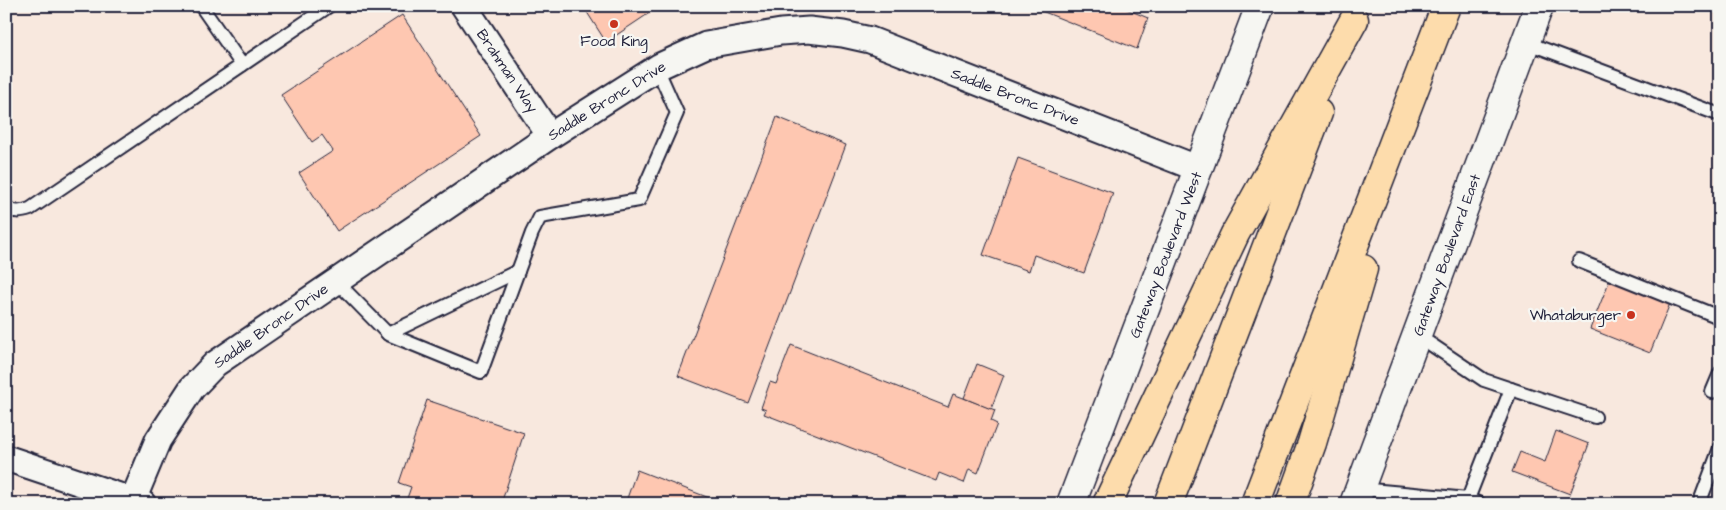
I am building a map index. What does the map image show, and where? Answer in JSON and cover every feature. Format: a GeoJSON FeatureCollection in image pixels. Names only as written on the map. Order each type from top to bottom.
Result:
{"type":"FeatureCollection","features":[{"type":"Feature","properties":{"kind":"highway"},"geometry":{"type":"LineString","coordinates":[[1255,504],[1446,6]]}},
{"type":"Feature","properties":{"kind":"highway"},"geometry":{"type":"LineString","coordinates":[[1107,504],[1235,234],[1357,13]]}},
{"type":"Feature","properties":{"kind":"highway"},"geometry":{"type":"LineString","coordinates":[[1168,504],[1357,13]]}},
{"type":"Feature","properties":{"kind":"highway"},"geometry":{"type":"LineString","coordinates":[[1290,504],[1312,444],[1418,83]]}},
{"type":"Feature","properties":{"kind":"main road","name":"Gateway Boulevard West"},"geometry":{"type":"LineString","coordinates":[[1071,504],[1260,6]]}},
{"type":"Feature","properties":{"kind":"main road","name":"Gateway Boulevard East"},"geometry":{"type":"LineString","coordinates":[[1357,497],[1539,6]]}},
{"type":"Feature","properties":{"kind":"street","name":"Brahman Way"},"geometry":{"type":"LineString","coordinates":[[464,6],[550,136]]}},
{"type":"Feature","properties":{"kind":"street","name":"Saddle Bronc Drive"},"geometry":{"type":"LineString","coordinates":[[138,502],[158,440],[192,388],[215,364],[550,136],[656,68],[706,45],[754,35],[809,30],[843,34],[870,40],[1199,169]]}},
{"type":"Feature","properties":{"kind":"street"},"geometry":{"type":"LineString","coordinates":[[6,458],[138,502]]}},
{"type":"Feature","properties":{"kind":"lane"},"geometry":{"type":"LineString","coordinates":[[201,6],[242,65]]}},
{"type":"Feature","properties":{"kind":"lane"},"geometry":{"type":"LineString","coordinates":[[6,207],[11,211],[20,212],[30,208],[329,6]]}},
{"type":"Feature","properties":{"kind":"lane"},"geometry":{"type":"LineString","coordinates":[[1525,42],[1720,115]]}},
{"type":"Feature","properties":{"kind":"lane"},"geometry":{"type":"LineString","coordinates":[[336,281],[388,334],[482,372],[518,271],[540,217],[638,200],[677,113],[656,68]]}},
{"type":"Feature","properties":{"kind":"lane"},"geometry":{"type":"LineString","coordinates":[[1579,261],[1720,319]]}},
{"type":"Feature","properties":{"kind":"lane"},"geometry":{"type":"LineString","coordinates":[[388,334],[518,271]]}},
{"type":"Feature","properties":{"kind":"lane"},"geometry":{"type":"LineString","coordinates":[[1417,334],[1484,380],[1595,417]]}},
{"type":"Feature","properties":{"kind":"lane"},"geometry":{"type":"LineString","coordinates":[[1712,392],[1720,373]]}},
{"type":"Feature","properties":{"kind":"lane"},"geometry":{"type":"LineString","coordinates":[[1357,497],[1474,501],[1511,389]]}},
{"type":"Feature","properties":{"kind":"lane"},"geometry":{"type":"LineString","coordinates":[[1698,504],[1720,448]]}},
{"type":"Feature","properties":{"kind":"building","name":"Food King"},"geometry":{"type":"Polygon","coordinates":[[[583,6],[660,6],[606,42],[583,6]]]}},
{"type":"Feature","properties":{"kind":"building"},"geometry":{"type":"Polygon","coordinates":[[[1029,6],[1124,6],[1124,8],[1148,18],[1137,49],[1029,6]]]}},
{"type":"Feature","properties":{"kind":"building"},"geometry":{"type":"Polygon","coordinates":[[[402,15],[481,136],[337,231],[299,173],[333,151],[322,135],[312,142],[281,95],[402,15]]]}},
{"type":"Feature","properties":{"kind":"building"},"geometry":{"type":"Polygon","coordinates":[[[777,117],[846,145],[748,403],[678,376],[777,117]]]}},
{"type":"Feature","properties":{"kind":"building"},"geometry":{"type":"Polygon","coordinates":[[[1018,158],[1113,193],[1084,273],[1034,255],[1029,271],[983,255],[1018,158]]]}},
{"type":"Feature","properties":{"kind":"building","name":"Whataburger"},"geometry":{"type":"Polygon","coordinates":[[[1611,277],[1671,301],[1650,353],[1590,329],[1611,277]]]}},
{"type":"Feature","properties":{"kind":"building"},"geometry":{"type":"Polygon","coordinates":[[[791,345],[948,407],[953,394],[995,410],[991,421],[997,424],[978,473],[969,469],[964,483],[939,473],[936,481],[764,414],[766,410],[761,408],[770,382],[776,384],[791,345]]]}},
{"type":"Feature","properties":{"kind":"building"},"geometry":{"type":"Polygon","coordinates":[[[977,364],[1004,375],[991,409],[964,398],[977,364]]]}},
{"type":"Feature","properties":{"kind":"building"},"geometry":{"type":"Polygon","coordinates":[[[427,400],[524,433],[501,504],[405,504],[411,487],[399,483],[427,400]]]}},
{"type":"Feature","properties":{"kind":"building"},"geometry":{"type":"Polygon","coordinates":[[[1556,431],[1589,444],[1570,494],[1512,472],[1520,452],[1545,462],[1556,431]]]}},
{"type":"Feature","properties":{"kind":"building"},"geometry":{"type":"Polygon","coordinates":[[[637,470],[725,504],[625,504],[637,470]]]}},
{"type":"Feature","properties":{"kind":"place","name":"Food King"},"geometry":{"type":"Point","coordinates":[614,24]}},
{"type":"Feature","properties":{"kind":"place","name":"Whataburger"},"geometry":{"type":"Point","coordinates":[1631,315]}}]}
